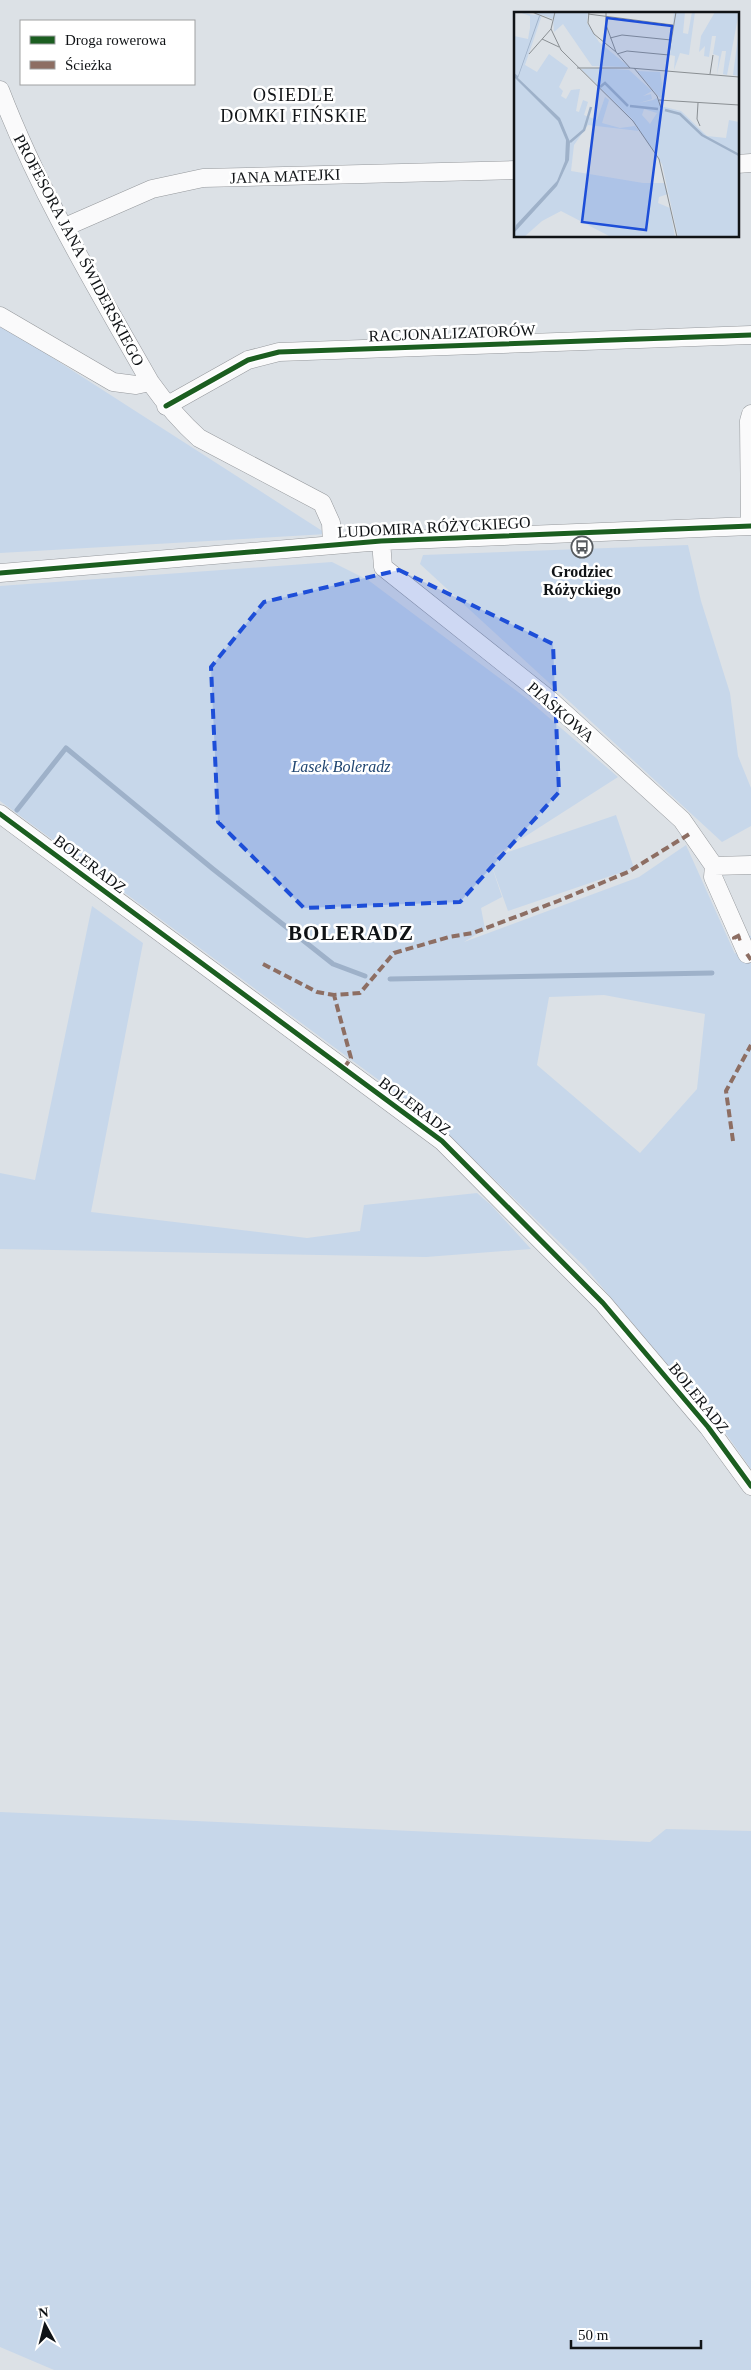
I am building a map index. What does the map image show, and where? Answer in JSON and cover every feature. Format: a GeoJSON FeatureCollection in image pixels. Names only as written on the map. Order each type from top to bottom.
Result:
{"type":"FeatureCollection","features":[{"type":"Feature","properties":{"kind":"street","name":"PROFESORA JANA ŚWIDERSKIEGO"},"geometry":{"type":"LineString","coordinates":[[0,90],[16,131],[65,227],[150,382],[166,406],[199,438],[322,503],[331,524],[332,544]]}},
{"type":"Feature","properties":{"kind":"street"},"geometry":{"type":"LineString","coordinates":[[738,164],[751,164]]}},
{"type":"Feature","properties":{"kind":"street","name":"JANA MATEJKI"},"geometry":{"type":"LineString","coordinates":[[65,227],[152,189],[203,178],[514,170]]}},
{"type":"Feature","properties":{"kind":"street"},"geometry":{"type":"LineString","coordinates":[[0,316],[113,382],[136,386],[150,382]]}},
{"type":"Feature","properties":{"kind":"street","name":"RACJONALIZATORÓW"},"geometry":{"type":"LineString","coordinates":[[166,406],[248,360],[279,352],[751,335]]}},
{"type":"Feature","properties":{"kind":"street"},"geometry":{"type":"LineString","coordinates":[[751,414],[749,421],[751,526]]}},
{"type":"Feature","properties":{"kind":"street","name":"LUDOMIRA RÓŻYCKIEGO"},"geometry":{"type":"LineString","coordinates":[[0,573],[332,544],[751,526]]}},
{"type":"Feature","properties":{"kind":"street","name":"PIASKOWA"},"geometry":{"type":"LineString","coordinates":[[381,541],[383,567],[550,700],[682,820],[714,866]]}},
{"type":"Feature","properties":{"kind":"street","name":"BOLERADZ"},"geometry":{"type":"LineString","coordinates":[[0,814],[442,1141],[603,1303],[708,1427],[751,1486]]}},
{"type":"Feature","properties":{"kind":"street"},"geometry":{"type":"LineString","coordinates":[[748,954],[713,877],[714,866],[751,865]]}},
{"type":"Feature","properties":{"kind":"highlighted area"},"geometry":{"type":"Polygon","coordinates":[[[399,570],[553,644],[559,792],[460,902],[304,908],[218,822],[211,667],[264,602],[399,570]]]}},
{"type":"Feature","properties":{"kind":"green space"},"geometry":{"type":"Polygon","coordinates":[[[0,324],[327,534],[0,553],[0,324]]]}},
{"type":"Feature","properties":{"kind":"green space"},"geometry":{"type":"Polygon","coordinates":[[[688,545],[701,601],[730,693],[738,756],[751,788],[751,826],[722,842],[420,564],[423,555],[688,545]]]}},
{"type":"Feature","properties":{"kind":"green space","name":"Lasek Boleradz"},"geometry":{"type":"Polygon","coordinates":[[[332,562],[368,580],[526,698],[618,777],[493,857],[616,815],[634,868],[508,911],[489,858],[502,897],[481,908],[485,929],[464,942],[639,877],[686,845],[735,954],[746,934],[751,936],[751,1469],[724,1431],[585,1267],[433,1120],[0,801],[0,586],[332,562]],[[604,995],[549,997],[537,1065],[640,1153],[697,1089],[705,1014],[604,995]]]}},
{"type":"Feature","properties":{"kind":"green space"},"geometry":{"type":"Polygon","coordinates":[[[92,906],[143,943],[91,1212],[307,1238],[360,1231],[364,1205],[477,1193],[491,1205],[531,1249],[426,1257],[0,1249],[0,1173],[35,1180],[92,906]]]}},
{"type":"Feature","properties":{"kind":"green space"},"geometry":{"type":"Polygon","coordinates":[[[0,1812],[650,1842],[666,1829],[751,1831],[751,2370],[54,2370],[0,2347],[0,1812]]]}},
{"type":"Feature","properties":{"kind":"waterway"},"geometry":{"type":"LineString","coordinates":[[17,810],[66,748],[213,869],[333,964],[365,976]]}},
{"type":"Feature","properties":{"kind":"waterway"},"geometry":{"type":"LineString","coordinates":[[390,979],[712,973]]}},
{"type":"Feature","properties":{"kind":"marked path"},"geometry":{"type":"LineString","coordinates":[[344,1068],[351,1058],[334,995],[360,993],[394,953],[449,937],[473,933],[558,901],[628,872],[691,833]]}},
{"type":"Feature","properties":{"kind":"marked path"},"geometry":{"type":"LineString","coordinates":[[740,935],[734,938],[735,940],[741,938]]}},
{"type":"Feature","properties":{"kind":"marked path"},"geometry":{"type":"LineString","coordinates":[[747,954],[751,960]]}},
{"type":"Feature","properties":{"kind":"marked path"},"geometry":{"type":"LineString","coordinates":[[263,964],[317,992],[334,995]]}},
{"type":"Feature","properties":{"kind":"marked path"},"geometry":{"type":"LineString","coordinates":[[733,1141],[726,1091],[751,1045]]}},
{"type":"Feature","properties":{"kind":"cycle path"},"geometry":{"type":"LineString","coordinates":[[166,406],[248,360],[279,352],[751,335]]}},
{"type":"Feature","properties":{"kind":"cycle path"},"geometry":{"type":"LineString","coordinates":[[0,573],[381,541],[751,526]]}},
{"type":"Feature","properties":{"kind":"cycle path"},"geometry":{"type":"LineString","coordinates":[[0,814],[442,1141],[603,1303],[708,1427],[751,1486]]}},
{"type":"Feature","properties":{"kind":"place","name":"Grodziec Różyckiego"},"geometry":{"type":"Point","coordinates":[582,547]}},
{"type":"Feature","properties":{"kind":"district","name":"OSIEDLE DOMKI FIŃSKIE"},"geometry":{"type":"Point","coordinates":[294,105]}},
{"type":"Feature","properties":{"kind":"district","name":"BOLERADZ"},"geometry":{"type":"Point","coordinates":[351,933]}}]}
